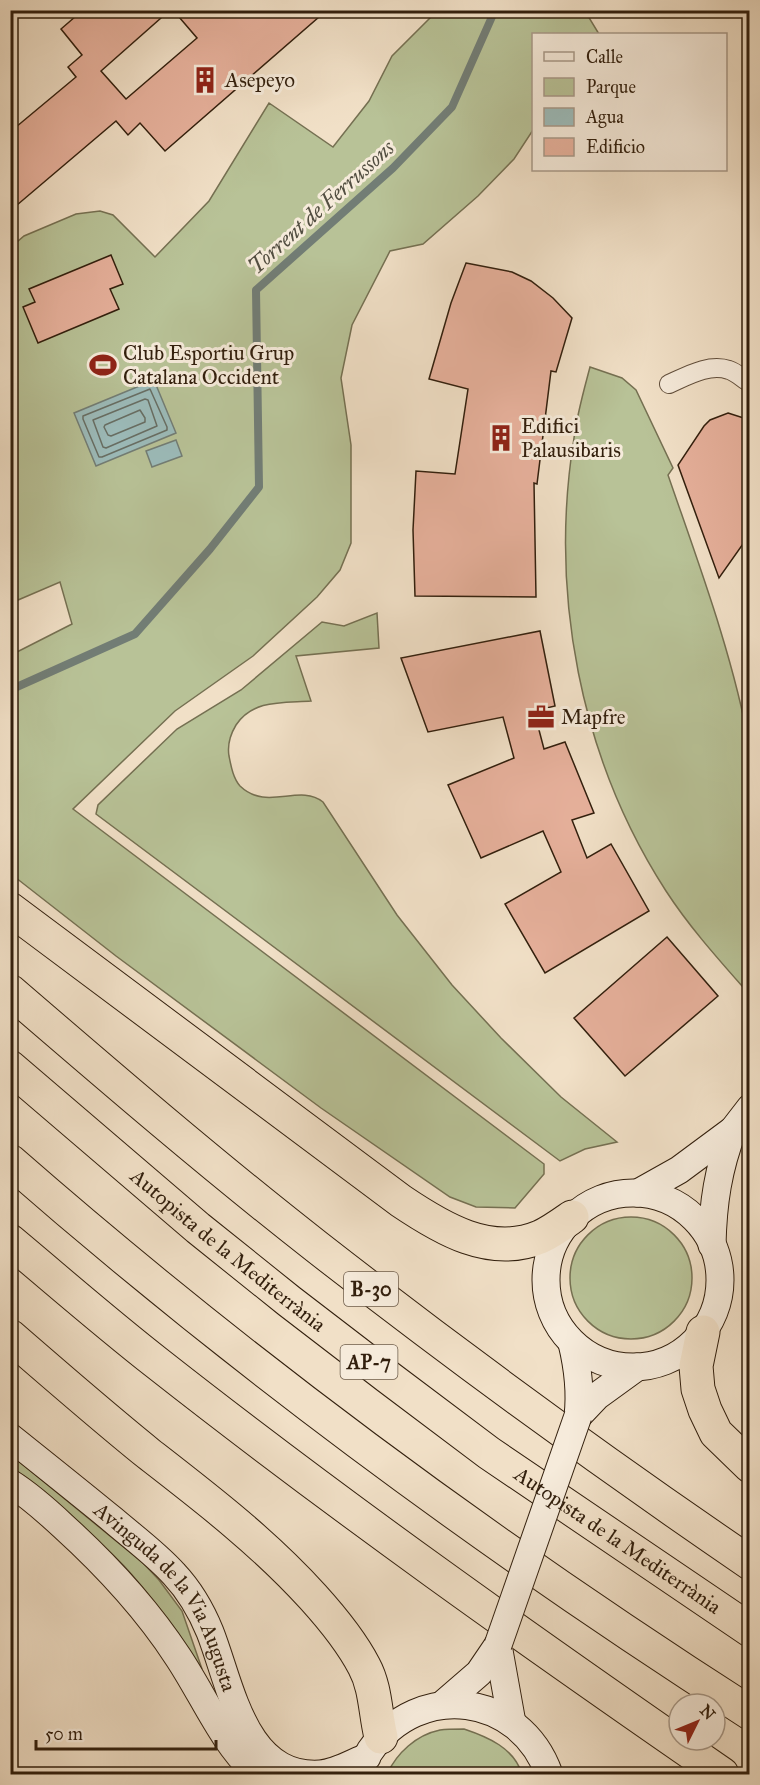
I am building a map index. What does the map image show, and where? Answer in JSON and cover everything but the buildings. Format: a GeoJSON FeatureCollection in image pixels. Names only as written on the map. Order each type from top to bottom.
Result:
{"type":"FeatureCollection","features":[{"type":"Feature","properties":{"kind":"highway"},"geometry":{"type":"LineString","coordinates":[[10,909],[428,1220],[476,1241],[499,1243],[520,1242],[540,1237],[572,1217]]}},
{"type":"Feature","properties":{"kind":"highway","name":"B-30"},"geometry":{"type":"LineString","coordinates":[[10,991],[134,1098],[316,1246],[497,1385],[629,1481],[750,1563]]}},
{"type":"Feature","properties":{"kind":"highway","name":"Autopista de la Mediterrània"},"geometry":{"type":"LineString","coordinates":[[10,1067],[198,1228],[289,1301],[489,1454],[750,1630]]}},
{"type":"Feature","properties":{"kind":"highway"},"geometry":{"type":"LineString","coordinates":[[10,1161],[79,1221],[174,1298],[380,1459],[575,1598],[750,1713]]}},
{"type":"Feature","properties":{"kind":"highway"},"geometry":{"type":"LineString","coordinates":[[10,1241],[155,1362],[256,1440],[436,1573],[722,1774]]}},
{"type":"Feature","properties":{"kind":"highway"},"geometry":{"type":"LineString","coordinates":[[703,1332],[696,1366],[698,1389],[705,1410],[716,1432],[750,1466]]}},
{"type":"Feature","properties":{"kind":"highway"},"geometry":{"type":"LineString","coordinates":[[10,1336],[126,1435],[248,1531],[289,1570],[327,1613],[350,1642],[365,1668],[375,1698],[376,1718],[369,1756]]}},
{"type":"Feature","properties":{"kind":"street"},"geometry":{"type":"LineString","coordinates":[[669,384],[703,370],[716,368],[730,370],[750,383]]}},
{"type":"Feature","properties":{"kind":"street"},"geometry":{"type":"LineString","coordinates":[[712,1245],[716,1183],[724,1152],[733,1130],[750,1108]]}},
{"type":"Feature","properties":{"kind":"street"},"geometry":{"type":"LineString","coordinates":[[638,1193],[679,1170],[733,1130]]}},
{"type":"Feature","properties":{"kind":"street"},"geometry":{"type":"LineString","coordinates":[[638,1193],[660,1197],[679,1206],[696,1221],[712,1245],[718,1264],[719,1290],[714,1312],[703,1332],[692,1345],[678,1355],[654,1365],[637,1367],[607,1363],[588,1355],[572,1343],[553,1316],[545,1284],[546,1268],[553,1244],[572,1217],[584,1207],[606,1197],[638,1193]]}},
{"type":"Feature","properties":{"kind":"street"},"geometry":{"type":"LineString","coordinates":[[442,1705],[479,1673],[498,1645],[578,1416],[579,1374],[572,1343]]}},
{"type":"Feature","properties":{"kind":"street"},"geometry":{"type":"LineString","coordinates":[[578,1416],[597,1396],[637,1367]]}},
{"type":"Feature","properties":{"kind":"street","name":"Avinguda de la Via Augusta"},"geometry":{"type":"LineString","coordinates":[[10,1437],[155,1555],[191,1594],[211,1633],[244,1726],[257,1745],[271,1759],[289,1771],[322,1774],[340,1769],[369,1756],[409,1715],[442,1705]]}},
{"type":"Feature","properties":{"kind":"street","name":"Avinguda de la Via Augusta"},"geometry":{"type":"LineString","coordinates":[[10,1483],[44,1509],[118,1578],[178,1656],[233,1749],[257,1774]]}},
{"type":"Feature","properties":{"kind":"street"},"geometry":{"type":"LineString","coordinates":[[498,1645],[512,1723]]}},
{"type":"Feature","properties":{"kind":"street"},"geometry":{"type":"LineString","coordinates":[[442,1705],[479,1707],[512,1723],[537,1749],[549,1774]]}},
{"type":"Feature","properties":{"kind":"green space"},"geometry":{"type":"Polygon","coordinates":[[[437,11],[585,11],[598,33],[532,33],[532,132],[514,159],[478,196],[423,244],[390,251],[352,325],[341,378],[351,445],[351,543],[340,570],[317,597],[253,656],[175,711],[73,809],[544,1164],[544,1174],[515,1208],[476,1207],[450,1197],[321,1108],[116,956],[11,874],[11,655],[72,624],[60,582],[11,603],[10,248],[24,236],[76,214],[100,211],[113,215],[155,257],[209,201],[269,103],[333,147],[369,101],[392,56],[437,11]]]}},
{"type":"Feature","properties":{"kind":"green space"},"geometry":{"type":"Polygon","coordinates":[[[590,367],[622,378],[636,390],[673,468],[668,475],[725,645],[743,714],[750,749],[749,994],[675,905],[636,840],[612,786],[593,730],[578,673],[569,614],[566,555],[567,497],[574,438],[590,367]]]}},
{"type":"Feature","properties":{"kind":"green space"},"geometry":{"type":"Polygon","coordinates":[[[377,613],[379,648],[296,656],[311,701],[270,704],[260,707],[243,717],[236,725],[229,744],[229,756],[236,779],[240,786],[261,797],[304,795],[323,802],[397,915],[452,985],[501,1038],[561,1097],[617,1142],[585,1149],[560,1161],[96,814],[98,805],[177,729],[241,690],[322,622],[344,626],[377,613]]]}},
{"type":"Feature","properties":{"kind":"green space"},"geometry":{"type":"Polygon","coordinates":[[[631,1217],[654,1221],[674,1235],[688,1255],[692,1278],[688,1301],[674,1321],[654,1335],[631,1339],[608,1335],[588,1321],[574,1301],[570,1278],[574,1255],[588,1235],[608,1221],[631,1217]]]}},
{"type":"Feature","properties":{"kind":"green space"},"geometry":{"type":"Polygon","coordinates":[[[10,1454],[143,1563],[159,1580],[182,1611],[202,1669],[135,1578],[83,1528],[11,1470],[10,1454]]]}},
{"type":"Feature","properties":{"kind":"green space"},"geometry":{"type":"Polygon","coordinates":[[[464,1729],[491,1740],[506,1750],[513,1757],[522,1774],[387,1774],[402,1752],[423,1736],[440,1730],[464,1729]]]}},
{"type":"Feature","properties":{"kind":"water"},"geometry":{"type":"Polygon","coordinates":[[[154,380],[176,433],[96,466],[74,413],[154,380]]]}},
{"type":"Feature","properties":{"kind":"water"},"geometry":{"type":"Polygon","coordinates":[[[176,440],[182,456],[152,467],[146,451],[176,440]]]}},
{"type":"Feature","properties":{"kind":"waterway","name":"Torrent de Ferrussons"},"geometry":{"type":"LineString","coordinates":[[10,690],[135,634],[210,549],[259,487],[256,290],[393,168],[452,107],[495,10]]}},
{"type":"Feature","properties":{"kind":"place","name":"Asepeyo"},"geometry":{"type":"Point","coordinates":[205,80]}},
{"type":"Feature","properties":{"kind":"place","name":"Club Esportiu Grup Catalana Occident"},"geometry":{"type":"Point","coordinates":[103,365]}},
{"type":"Feature","properties":{"kind":"place","name":"Edifici Palausibaris"},"geometry":{"type":"Point","coordinates":[501,438]}},
{"type":"Feature","properties":{"kind":"place","name":"Mapfre"},"geometry":{"type":"Point","coordinates":[541,717]}}]}
